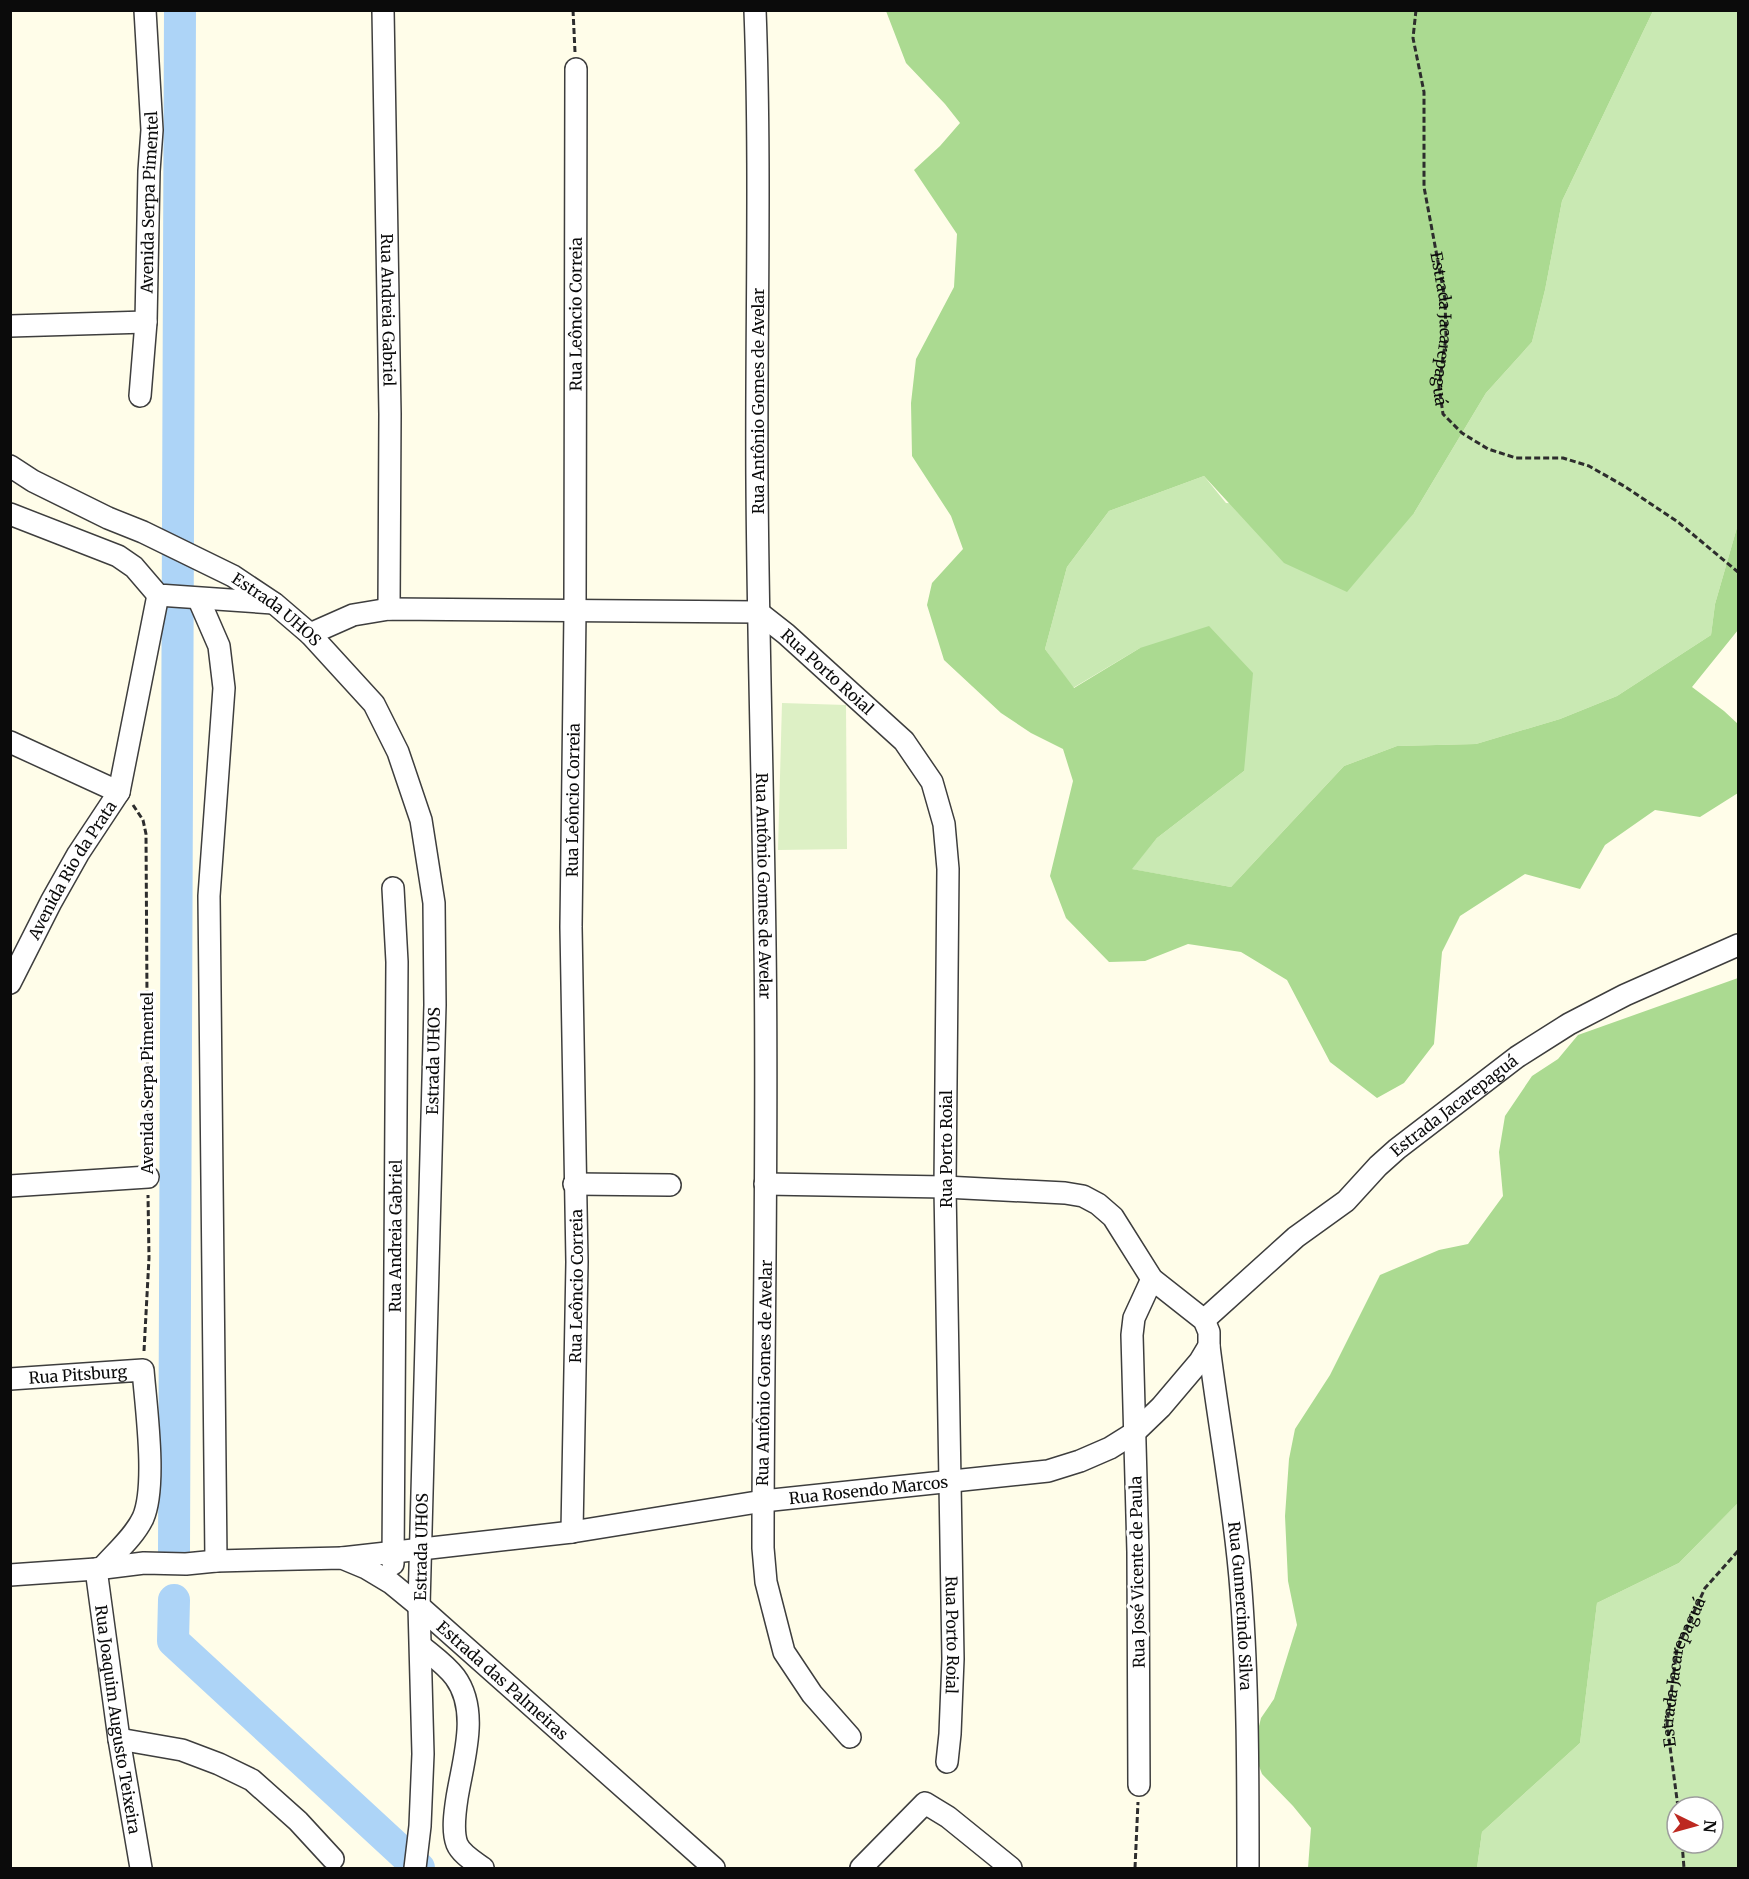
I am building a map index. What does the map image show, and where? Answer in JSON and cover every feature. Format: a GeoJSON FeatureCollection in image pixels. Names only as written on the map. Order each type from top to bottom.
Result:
{"type":"FeatureCollection","features":[{"type":"Feature","properties":{"kind":"street","name":"Avenida Serpa Pimentel"},"geometry":{"type":"LineString","coordinates":[[140,396],[146,322],[152,130],[145,10]]}},
{"type":"Feature","properties":{"kind":"street","name":"Rua Andreia Gabriel"},"geometry":{"type":"LineString","coordinates":[[383,10],[390,414],[388,609]]}},
{"type":"Feature","properties":{"kind":"street","name":"Rua Antônio Gomes de Avelar"},"geometry":{"type":"LineString","coordinates":[[755,10],[759,115],[758,612],[765,947],[763,1548],[766,1582],[784,1652],[812,1694],[850,1737]]}},
{"type":"Feature","properties":{"kind":"street","name":"Rua Leôncio Correia"},"geometry":{"type":"LineString","coordinates":[[572,1532],[577,1262],[571,927],[575,612],[576,69]]}},
{"type":"Feature","properties":{"kind":"street"},"geometry":{"type":"LineString","coordinates":[[10,326],[146,322]]}},
{"type":"Feature","properties":{"kind":"street","name":"Estrada UHOS"},"geometry":{"type":"LineString","coordinates":[[10,466],[33,481],[108,518],[233,576],[275,603],[310,634],[374,704],[398,752],[420,820],[434,903],[435,1005],[419,1606],[423,1754],[416,1869]]}},
{"type":"Feature","properties":{"kind":"street"},"geometry":{"type":"LineString","coordinates":[[10,514],[100,548],[134,567],[162,596],[275,603]]}},
{"type":"Feature","properties":{"kind":"street"},"geometry":{"type":"LineString","coordinates":[[100,548],[108,518]]}},
{"type":"Feature","properties":{"kind":"street"},"geometry":{"type":"LineString","coordinates":[[10,742],[119,792],[162,596]]}},
{"type":"Feature","properties":{"kind":"street"},"geometry":{"type":"LineString","coordinates":[[197,599],[219,646],[224,688],[209,896],[216,1561]]}},
{"type":"Feature","properties":{"kind":"street"},"geometry":{"type":"LineString","coordinates":[[310,634],[353,615],[388,609],[758,612]]}},
{"type":"Feature","properties":{"kind":"street","name":"Rua Porto Roial"},"geometry":{"type":"LineString","coordinates":[[758,612],[786,634],[904,741],[932,782],[944,824],[948,869],[945,1187],[953,1659],[947,1762]]}},
{"type":"Feature","properties":{"kind":"street","name":"Avenida Rio da Prata"},"geometry":{"type":"LineString","coordinates":[[10,983],[73,864],[119,792]]}},
{"type":"Feature","properties":{"kind":"street","name":"Rua Andreia Gabriel"},"geometry":{"type":"LineString","coordinates":[[391,1583],[397,986],[393,888]]}},
{"type":"Feature","properties":{"kind":"street","name":"Estrada Jacarepaguá"},"geometry":{"type":"LineString","coordinates":[[1204,1320],[1296,1238],[1346,1201],[1378,1166],[1398,1149],[1517,1057],[1569,1024],[1625,994],[1738,945]]}},
{"type":"Feature","properties":{"kind":"street"},"geometry":{"type":"LineString","coordinates":[[10,1186],[148,1177]]}},
{"type":"Feature","properties":{"kind":"street"},"geometry":{"type":"LineString","coordinates":[[574,1184],[670,1185]]}},
{"type":"Feature","properties":{"kind":"street"},"geometry":{"type":"LineString","coordinates":[[765,1184],[945,1187],[1065,1193],[1083,1196],[1113,1216],[1152,1279],[1204,1320],[1209,1332],[1209,1346]]}},
{"type":"Feature","properties":{"kind":"street","name":"Rua José Vicente de Paula"},"geometry":{"type":"LineString","coordinates":[[1138,1785],[1138,1552],[1132,1335],[1134,1318],[1152,1279]]}},
{"type":"Feature","properties":{"kind":"street","name":"Rua Rosendo Marcos"},"geometry":{"type":"LineString","coordinates":[[342,1558],[572,1532],[763,1501],[1048,1471],[1110,1448],[1134,1433],[1161,1407],[1200,1361],[1209,1346]]}},
{"type":"Feature","properties":{"kind":"street","name":"Rua Gumercindo Silva"},"geometry":{"type":"LineString","coordinates":[[1209,1346],[1236,1538],[1241,1591],[1248,1774],[1248,1869]]}},
{"type":"Feature","properties":{"kind":"street"},"geometry":{"type":"LineString","coordinates":[[99,1569],[136,1530],[147,1504],[149,1446],[144,1370]]}},
{"type":"Feature","properties":{"kind":"street","name":"Rua Pitsburg"},"geometry":{"type":"LineString","coordinates":[[10,1379],[144,1370]]}},
{"type":"Feature","properties":{"kind":"street","name":"Estrada das Palmeiras"},"geometry":{"type":"LineString","coordinates":[[10,1575],[99,1569],[144,1563],[186,1564],[216,1561],[342,1558],[366,1568],[391,1583],[419,1606],[714,1869]]}},
{"type":"Feature","properties":{"kind":"street","name":"Rua Joaquim Augusto Teixeira"},"geometry":{"type":"LineString","coordinates":[[99,1569],[119,1739],[141,1869]]}},
{"type":"Feature","properties":{"kind":"street"},"geometry":{"type":"LineString","coordinates":[[421,1646],[444,1664],[464,1692],[468,1725],[456,1805],[455,1831],[457,1844],[483,1869]]}},
{"type":"Feature","properties":{"kind":"street"},"geometry":{"type":"LineString","coordinates":[[119,1739],[182,1750],[252,1780],[298,1821],[333,1859]]}},
{"type":"Feature","properties":{"kind":"street"},"geometry":{"type":"LineString","coordinates":[[861,1869],[925,1803],[948,1817],[1011,1869]]}},
{"type":"Feature","properties":{"kind":"path"},"geometry":{"type":"LineString","coordinates":[[573,10],[576,69]]}},
{"type":"Feature","properties":{"kind":"path","name":"Estrada Jacarepaguá"},"geometry":{"type":"LineString","coordinates":[[1416,10],[1413,38],[1424,92],[1424,187],[1445,299],[1446,337],[1439,387],[1443,414],[1462,433],[1488,449],[1516,458],[1563,458],[1589,466],[1678,522],[1738,572]]}},
{"type":"Feature","properties":{"kind":"path","name":"Avenida Serpa Pimentel"},"geometry":{"type":"LineString","coordinates":[[119,792],[143,820],[146,834],[149,1258],[144,1370]]}},
{"type":"Feature","properties":{"kind":"path","name":"Estrada Jacarepaguá"},"geometry":{"type":"LineString","coordinates":[[1676,1795],[1667,1724],[1677,1649],[1705,1588],[1738,1551]]}},
{"type":"Feature","properties":{"kind":"path"},"geometry":{"type":"LineString","coordinates":[[1135,1869],[1138,1785]]}},
{"type":"Feature","properties":{"kind":"green space"},"geometry":{"type":"Polygon","coordinates":[[[886,11],[1653,11],[1562,201],[1545,290],[1532,342],[1486,393],[1414,513],[1347,592],[1284,563],[1204,476],[1109,511],[1067,567],[1045,649],[1074,688],[1140,648],[1209,626],[1253,673],[1244,771],[1157,838],[1132,869],[1231,887],[1344,766],[1397,746],[1476,744],[1560,719],[1617,696],[1711,635],[1715,604],[1738,524],[1738,630],[1692,687],[1738,724],[1738,793],[1700,817],[1655,810],[1605,845],[1580,889],[1525,874],[1460,916],[1442,952],[1434,1044],[1404,1083],[1377,1098],[1330,1062],[1287,980],[1241,952],[1188,944],[1145,961],[1109,962],[1066,918],[1050,876],[1073,781],[1063,749],[1031,733],[1001,713],[944,660],[927,605],[932,583],[963,549],[951,516],[912,456],[911,403],[916,359],[954,287],[957,234],[914,170],[960,123],[906,63],[886,11]]]}},
{"type":"Feature","properties":{"kind":"green space"},"geometry":{"type":"Polygon","coordinates":[[[1653,11],[1738,11],[1738,524],[1715,604],[1711,635],[1617,696],[1560,719],[1476,744],[1397,746],[1344,766],[1231,887],[1131,869],[1157,838],[1244,771],[1140,648],[1073,688],[1045,649],[1067,567],[1109,511],[1204,476],[1226,503],[1414,513],[1486,393],[1532,342],[1545,290],[1562,201],[1653,11]]]}},
{"type":"Feature","properties":{"kind":"green space"},"geometry":{"type":"Polygon","coordinates":[[[782,703],[846,705],[847,849],[778,850],[782,703]]]}},
{"type":"Feature","properties":{"kind":"green space"},"geometry":{"type":"Polygon","coordinates":[[[1738,978],[1738,1503],[1679,1563],[1597,1603],[1580,1743],[1482,1832],[1477,1868],[1308,1868],[1311,1828],[1262,1774],[1253,1750],[1261,1718],[1274,1699],[1297,1625],[1288,1581],[1285,1516],[1289,1459],[1295,1429],[1330,1375],[1380,1275],[1439,1250],[1468,1244],[1503,1196],[1499,1152],[1505,1116],[1532,1076],[1558,1059],[1578,1035],[1738,978]]]}},
{"type":"Feature","properties":{"kind":"green space"},"geometry":{"type":"Polygon","coordinates":[[[1738,1503],[1738,1868],[1477,1868],[1482,1832],[1580,1743],[1597,1603],[1679,1563],[1738,1503]]]}},
{"type":"Feature","properties":{"kind":"waterway"},"geometry":{"type":"LineString","coordinates":[[174,1551],[180,10]]}},
{"type":"Feature","properties":{"kind":"waterway"},"geometry":{"type":"LineString","coordinates":[[174,1600],[173,1641],[419,1868]]}}]}
